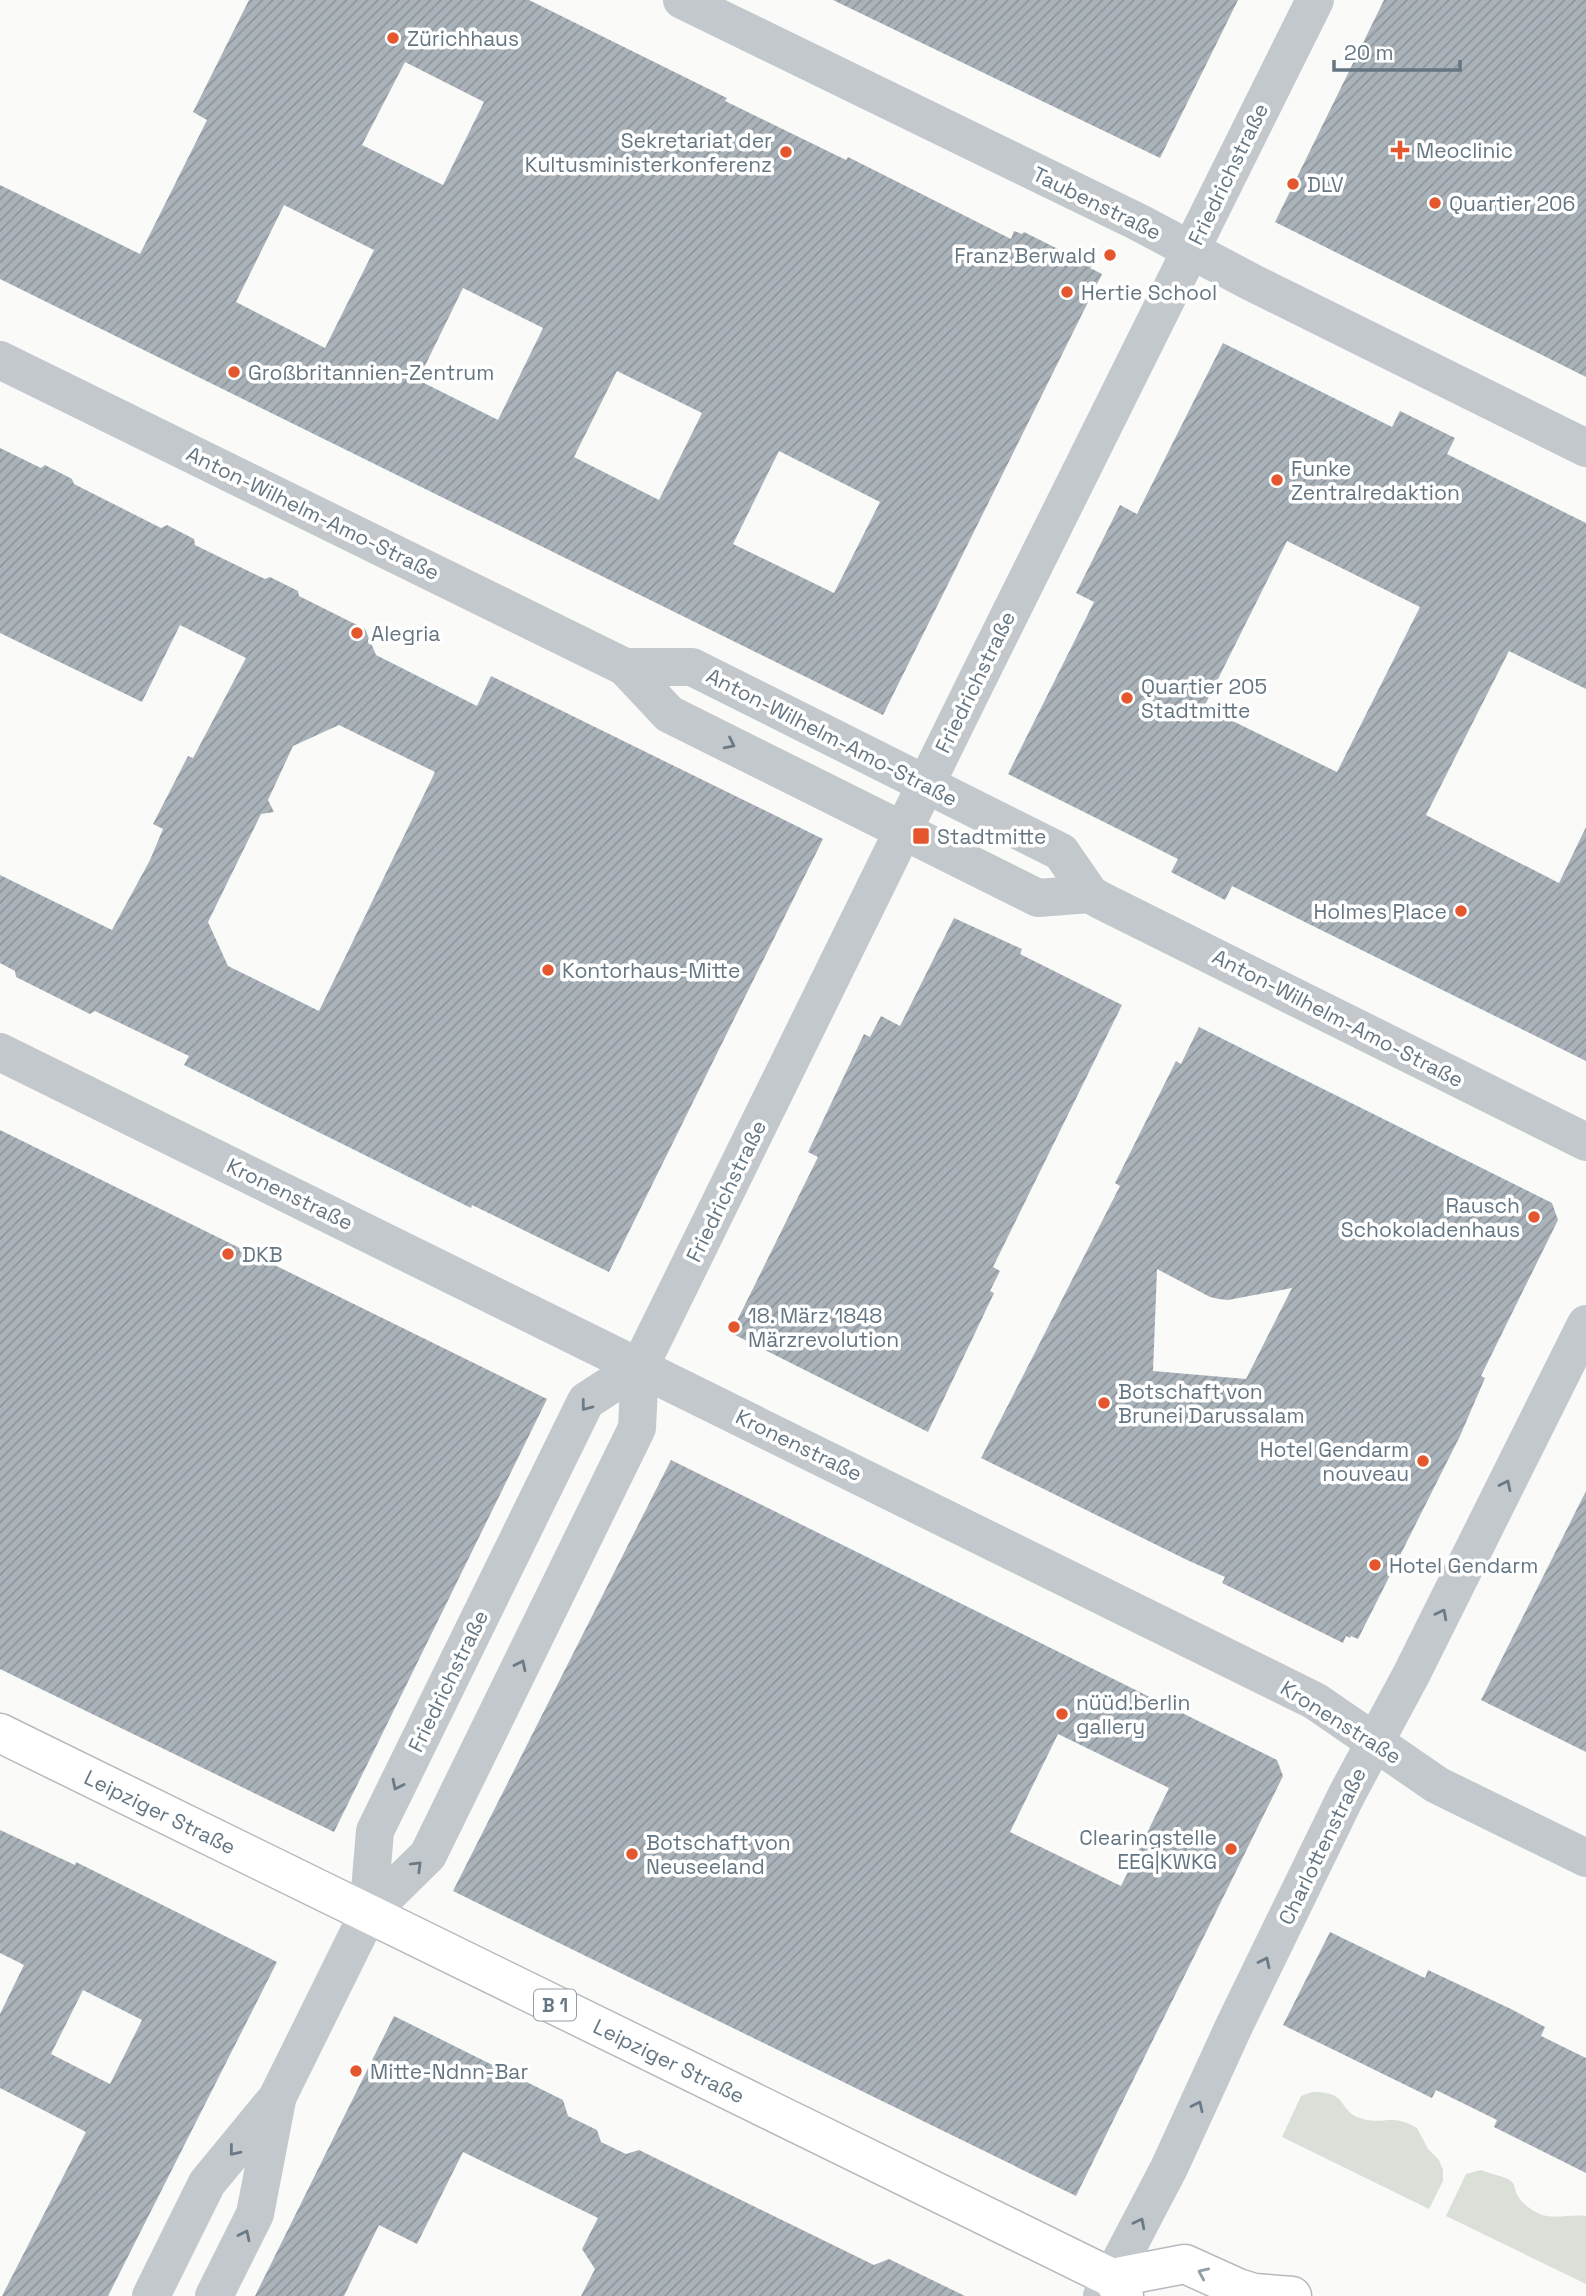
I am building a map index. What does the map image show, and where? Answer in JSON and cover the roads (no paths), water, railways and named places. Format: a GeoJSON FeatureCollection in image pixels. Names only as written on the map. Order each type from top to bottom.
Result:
{"type":"FeatureCollection","features":[{"type":"Feature","properties":{"kind":"main road","name":"Leipziger Straße"},"geometry":{"type":"LineString","coordinates":[[0,1733],[368,1914],[1113,2290]]}},
{"type":"Feature","properties":{"kind":"main road"},"geometry":{"type":"LineString","coordinates":[[1113,2290],[1185,2264],[1246,2291],[1292,2296]]}},
{"type":"Feature","properties":{"kind":"street","name":"Taubenstraße"},"geometry":{"type":"LineString","coordinates":[[682,0],[1138,222],[1586,448]]}},
{"type":"Feature","properties":{"kind":"street","name":"Friedrichstraße"},"geometry":{"type":"LineString","coordinates":[[151,2296],[207,2183],[277,2098],[368,1914],[428,1855],[637,1428],[640,1366],[1315,0]]}},
{"type":"Feature","properties":{"kind":"street","name":"Anton-Wilhelm-Amo-Straße"},"geometry":{"type":"LineString","coordinates":[[0,360],[625,667],[669,714],[1038,898],[1090,894]]}},
{"type":"Feature","properties":{"kind":"street","name":"Anton-Wilhelm-Amo-Straße"},"geometry":{"type":"LineString","coordinates":[[625,667],[692,667],[1061,852],[1090,894],[1586,1142]]}},
{"type":"Feature","properties":{"kind":"street","name":"Kronenstraße"},"geometry":{"type":"LineString","coordinates":[[0,1052],[1315,1701],[1437,1785],[1586,1858]]}},
{"type":"Feature","properties":{"kind":"street","name":"Charlottenstraße"},"geometry":{"type":"LineString","coordinates":[[1113,2290],[1241,2012],[1347,1794],[1411,1675],[1586,1324]]}},
{"type":"Feature","properties":{"kind":"street","name":"Friedrichstraße"},"geometry":{"type":"LineString","coordinates":[[368,1914],[375,1831],[586,1401],[640,1366]]}},
{"type":"Feature","properties":{"kind":"street","name":"Friedrichstraße"},"geometry":{"type":"LineString","coordinates":[[214,2296],[255,2214],[277,2098]]}},
{"type":"Feature","properties":{"kind":"place","name":"Zürichhaus"},"geometry":{"type":"Point","coordinates":[393,38]}},
{"type":"Feature","properties":{"kind":"place","name":"Meoclinic"},"geometry":{"type":"Point","coordinates":[1400,150]}},
{"type":"Feature","properties":{"kind":"place","name":"Sekretariat der Kultusministerkonferenz"},"geometry":{"type":"Point","coordinates":[786,152]}},
{"type":"Feature","properties":{"kind":"place","name":"DLV"},"geometry":{"type":"Point","coordinates":[1293,184]}},
{"type":"Feature","properties":{"kind":"place","name":"Quartier 206"},"geometry":{"type":"Point","coordinates":[1435,203]}},
{"type":"Feature","properties":{"kind":"place","name":"Franz Berwald"},"geometry":{"type":"Point","coordinates":[1110,255]}},
{"type":"Feature","properties":{"kind":"place","name":"Hertie School"},"geometry":{"type":"Point","coordinates":[1067,292]}},
{"type":"Feature","properties":{"kind":"place","name":"Großbritannien-Zentrum"},"geometry":{"type":"Point","coordinates":[234,372]}},
{"type":"Feature","properties":{"kind":"place","name":"Funke Zentralredaktion"},"geometry":{"type":"Point","coordinates":[1277,480]}},
{"type":"Feature","properties":{"kind":"place","name":"Alegria"},"geometry":{"type":"Point","coordinates":[357,633]}},
{"type":"Feature","properties":{"kind":"place","name":"Quartier 205 Stadtmitte"},"geometry":{"type":"Point","coordinates":[1127,698]}},
{"type":"Feature","properties":{"kind":"place","name":"Stadtmitte"},"geometry":{"type":"Point","coordinates":[921,836]}},
{"type":"Feature","properties":{"kind":"place","name":"Holmes Place"},"geometry":{"type":"Point","coordinates":[1461,911]}},
{"type":"Feature","properties":{"kind":"place","name":"Kontorhaus-Mitte"},"geometry":{"type":"Point","coordinates":[548,970]}},
{"type":"Feature","properties":{"kind":"place","name":"Rausch Schokoladenhaus"},"geometry":{"type":"Point","coordinates":[1534,1217]}},
{"type":"Feature","properties":{"kind":"place","name":"DKB"},"geometry":{"type":"Point","coordinates":[228,1254]}},
{"type":"Feature","properties":{"kind":"place","name":"18. März 1848 Märzrevolution"},"geometry":{"type":"Point","coordinates":[734,1327]}},
{"type":"Feature","properties":{"kind":"place","name":"Botschaft von Brunei Darussalam"},"geometry":{"type":"Point","coordinates":[1104,1403]}},
{"type":"Feature","properties":{"kind":"place","name":"Hotel Gendarm nouveau"},"geometry":{"type":"Point","coordinates":[1423,1461]}},
{"type":"Feature","properties":{"kind":"place","name":"Hotel Gendarm"},"geometry":{"type":"Point","coordinates":[1375,1565]}},
{"type":"Feature","properties":{"kind":"place","name":"nüüd.berlin gallery"},"geometry":{"type":"Point","coordinates":[1062,1714]}},
{"type":"Feature","properties":{"kind":"place","name":"Clearingstelle EEG|KWKG"},"geometry":{"type":"Point","coordinates":[1231,1849]}},
{"type":"Feature","properties":{"kind":"place","name":"Botschaft von Neuseeland"},"geometry":{"type":"Point","coordinates":[632,1854]}},
{"type":"Feature","properties":{"kind":"place","name":"Mitte-Ndnn-Bar"},"geometry":{"type":"Point","coordinates":[356,2071]}}]}
